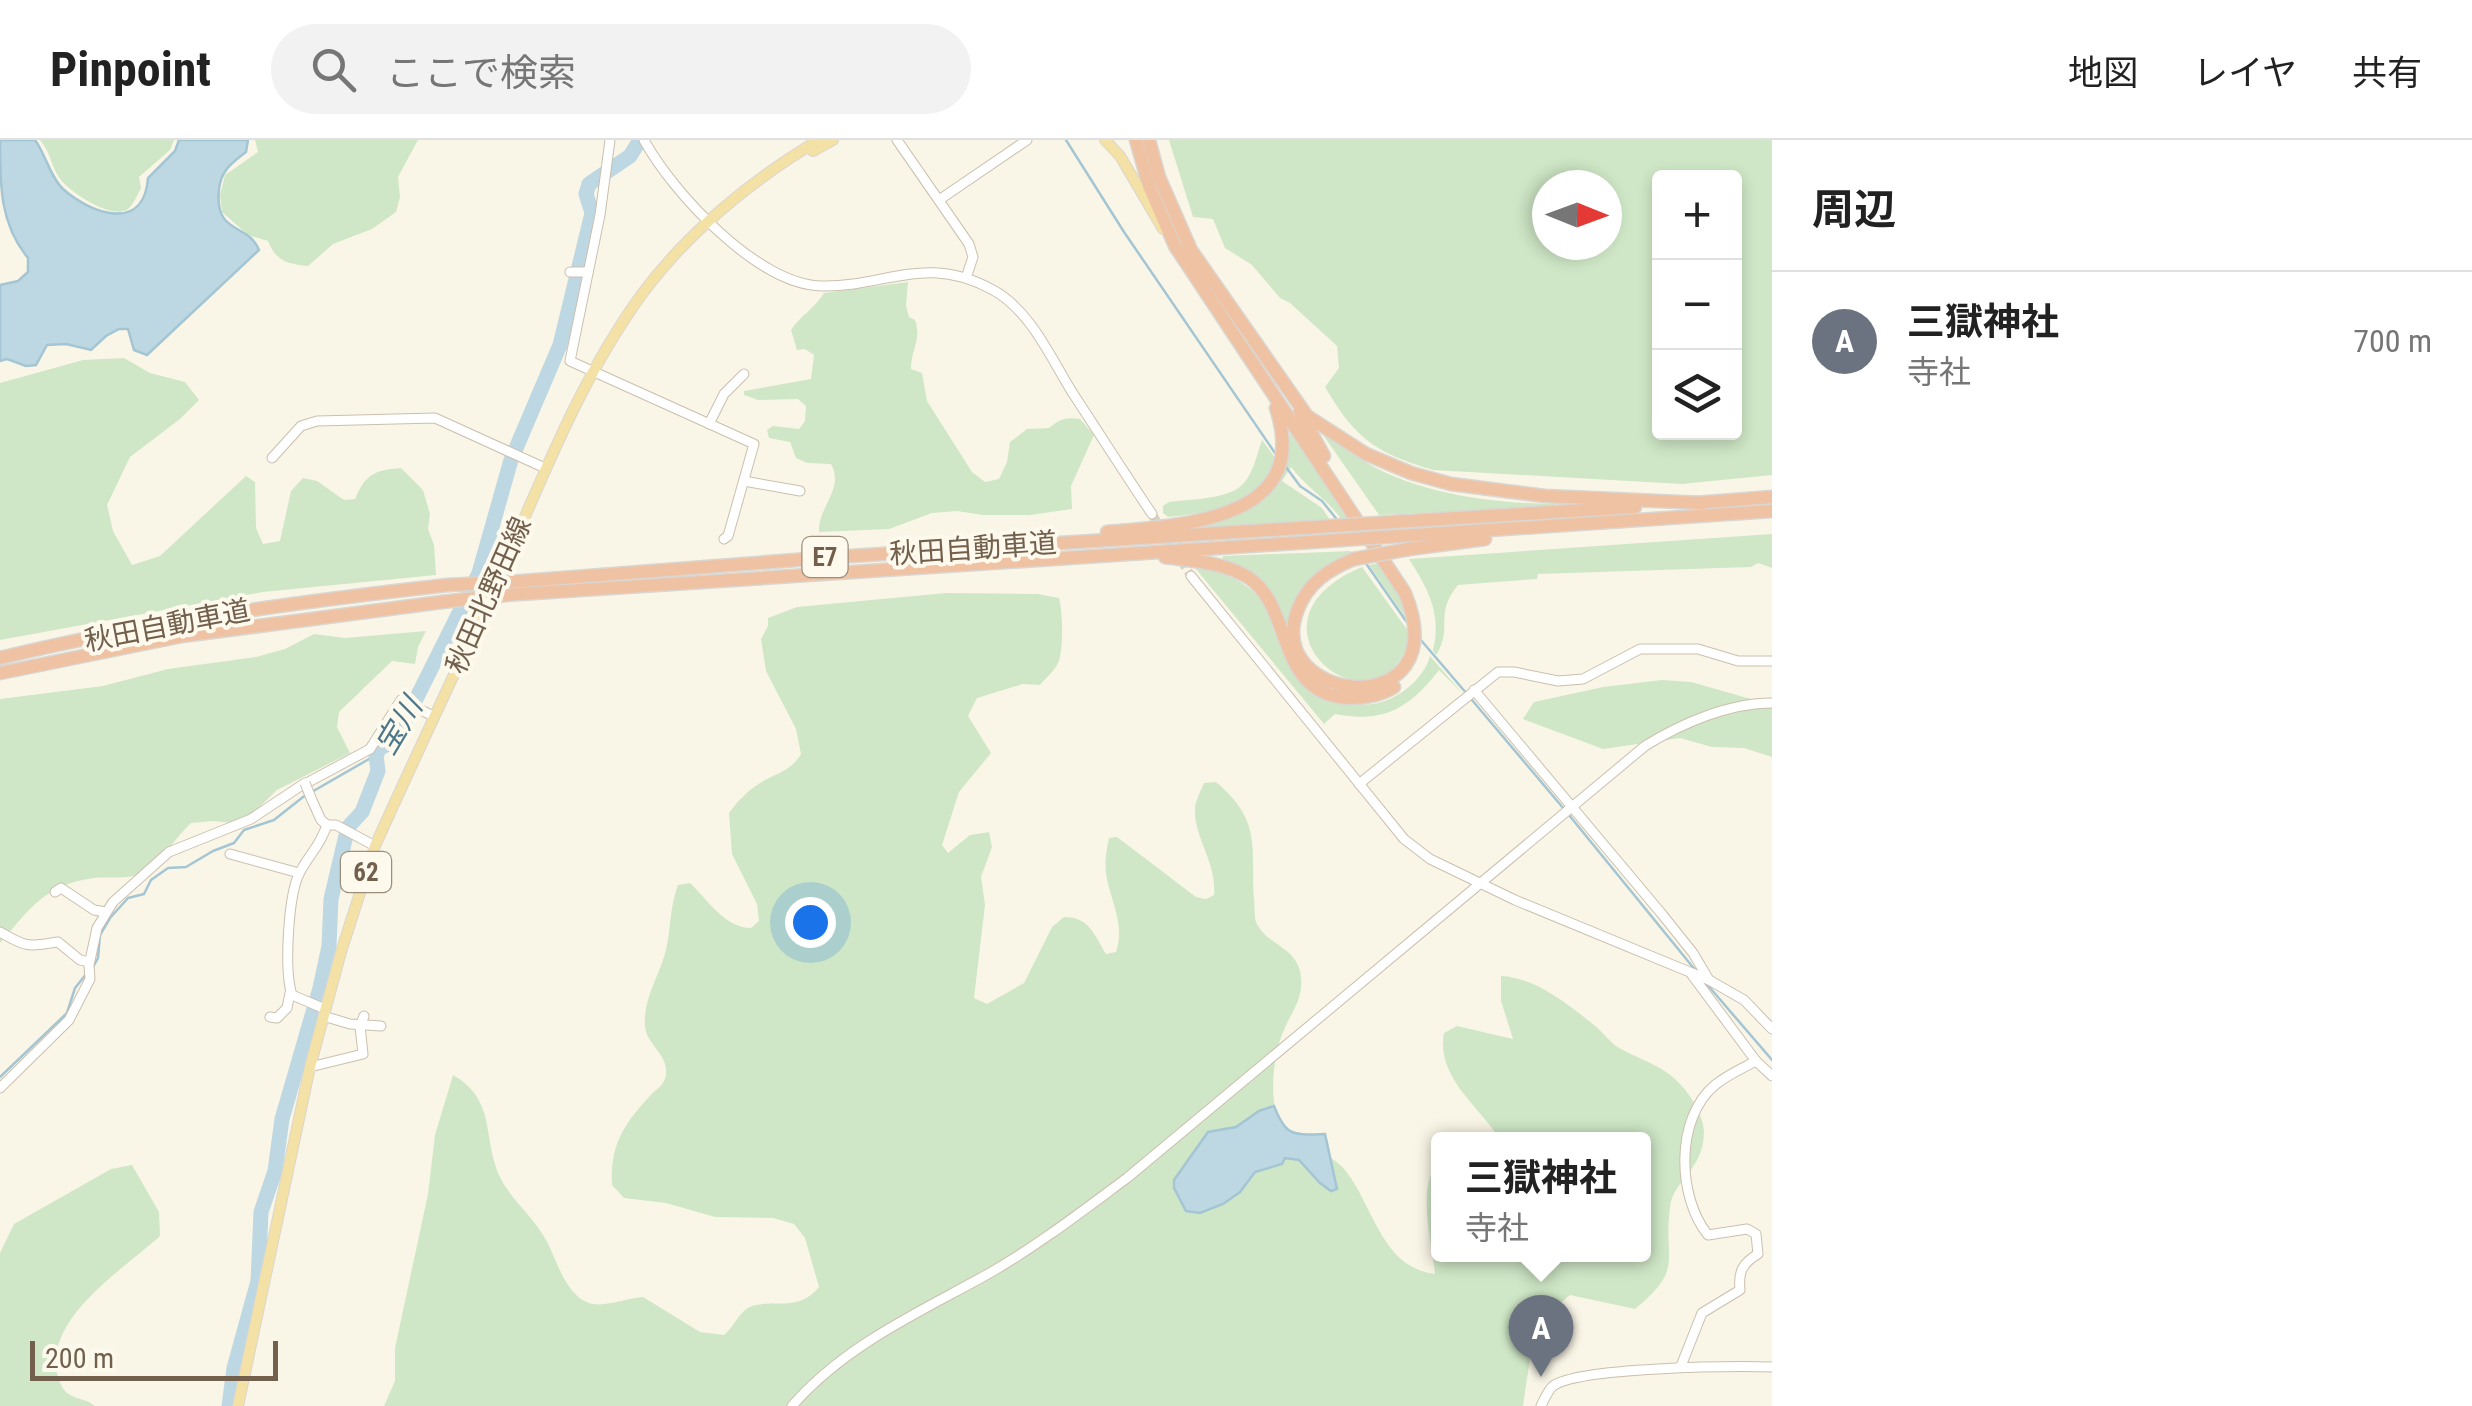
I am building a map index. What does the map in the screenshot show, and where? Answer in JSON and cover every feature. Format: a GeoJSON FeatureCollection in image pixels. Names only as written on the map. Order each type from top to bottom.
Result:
{"type":"FeatureCollection","features":[{"type":"Feature","properties":{"kind":"highway"},"geometry":{"type":"LineString","coordinates":[[1136,140],[1149,186],[1175,246],[1268,386],[1395,577],[1414,616],[1416,640],[1402,671],[1386,682],[1367,688],[1344,688],[1314,674],[1296,648],[1293,629],[1303,597],[1318,578],[1354,559],[1409,549],[1592,524]]}},
{"type":"Feature","properties":{"kind":"highway"},"geometry":{"type":"LineString","coordinates":[[1148,140],[1159,177],[1191,250],[1307,416],[1366,454],[1410,473],[1450,484],[1545,496],[1703,503]]}},
{"type":"Feature","properties":{"kind":"highway"},"geometry":{"type":"LineString","coordinates":[[1032,544],[1185,524],[1242,507],[1273,481],[1285,451],[1284,431],[1268,386]]}},
{"type":"Feature","properties":{"kind":"highway"},"geometry":{"type":"LineString","coordinates":[[1143,553],[1218,565],[1251,579],[1264,594],[1301,674],[1331,694],[1368,698],[1404,680],[1419,660],[1423,646],[1419,604],[1319,448],[1292,396]]}},
{"type":"Feature","properties":{"kind":"highway","name":"秋田自動車道"},"geometry":{"type":"LineString","coordinates":[[0,672],[182,636],[442,602],[507,589],[1032,544],[1772,497]]}},
{"type":"Feature","properties":{"kind":"highway","name":"秋田自動車道"},"geometry":{"type":"LineString","coordinates":[[0,658],[290,602],[448,585],[507,589],[1772,512]]}},
{"type":"Feature","properties":{"kind":"main road","name":"秋田北野田線"},"geometry":{"type":"LineString","coordinates":[[238,1406],[320,1009],[375,846],[545,468],[593,371],[643,292],[751,187],[819,140]]}},
{"type":"Feature","properties":{"kind":"main road","name":"秋田北野田線"},"geometry":{"type":"LineString","coordinates":[[751,187],[833,140]]}},
{"type":"Feature","properties":{"kind":"main road"},"geometry":{"type":"LineString","coordinates":[[1108,142],[1175,246]]}},
{"type":"Feature","properties":{"kind":"street"},"geometry":{"type":"LineString","coordinates":[[610,140],[570,361],[754,444],[724,539]]}},
{"type":"Feature","properties":{"kind":"street"},"geometry":{"type":"LineString","coordinates":[[644,140],[711,222],[749,258],[790,281],[821,286],[916,272],[966,278],[997,292],[1028,322],[1152,514]]}},
{"type":"Feature","properties":{"kind":"street"},"geometry":{"type":"LineString","coordinates":[[897,140],[972,252],[966,278]]}},
{"type":"Feature","properties":{"kind":"street"},"geometry":{"type":"LineString","coordinates":[[939,200],[1027,140]]}},
{"type":"Feature","properties":{"kind":"street"},"geometry":{"type":"LineString","coordinates":[[570,272],[588,272]]}},
{"type":"Feature","properties":{"kind":"street"},"geometry":{"type":"LineString","coordinates":[[709,424],[724,394],[744,374]]}},
{"type":"Feature","properties":{"kind":"street"},"geometry":{"type":"LineString","coordinates":[[272,458],[302,426],[318,420],[435,418],[545,468]]}},
{"type":"Feature","properties":{"kind":"street"},"geometry":{"type":"LineString","coordinates":[[744,481],[800,491]]}},
{"type":"Feature","properties":{"kind":"street"},"geometry":{"type":"LineString","coordinates":[[1190,576],[1404,839],[1430,859],[1484,884],[1709,980],[1744,1000],[1772,1028]]}},
{"type":"Feature","properties":{"kind":"street"},"geometry":{"type":"LineString","coordinates":[[1359,784],[1498,672],[1558,681],[1583,679],[1640,649],[1698,649],[1738,662],[1772,662]]}},
{"type":"Feature","properties":{"kind":"street"},"geometry":{"type":"LineString","coordinates":[[1474,690],[1683,940],[1709,980]]}},
{"type":"Feature","properties":{"kind":"street"},"geometry":{"type":"LineString","coordinates":[[0,1088],[69,1020],[89,967],[97,928],[128,887],[169,852],[250,819],[303,784],[370,749],[401,700],[432,716]]}},
{"type":"Feature","properties":{"kind":"street"},"geometry":{"type":"LineString","coordinates":[[792,1406],[850,1351],[991,1272],[1080,1213],[1484,884],[1645,746],[1666,733],[1743,706],[1772,703]]}},
{"type":"Feature","properties":{"kind":"street"},"geometry":{"type":"LineString","coordinates":[[303,784],[321,820],[375,846]]}},
{"type":"Feature","properties":{"kind":"street"},"geometry":{"type":"LineString","coordinates":[[270,1017],[277,1018],[288,1008],[286,950],[299,873],[316,851],[327,825]]}},
{"type":"Feature","properties":{"kind":"street"},"geometry":{"type":"LineString","coordinates":[[230,854],[299,873]]}},
{"type":"Feature","properties":{"kind":"street"},"geometry":{"type":"LineString","coordinates":[[55,892],[62,888],[94,910],[106,912]]}},
{"type":"Feature","properties":{"kind":"street"},"geometry":{"type":"LineString","coordinates":[[0,932],[28,946],[58,942],[89,967]]}},
{"type":"Feature","properties":{"kind":"street"},"geometry":{"type":"LineString","coordinates":[[1690,973],[1772,1076]]}},
{"type":"Feature","properties":{"kind":"street"},"geometry":{"type":"LineString","coordinates":[[290,991],[292,996],[320,1009],[381,1026]]}},
{"type":"Feature","properties":{"kind":"street"},"geometry":{"type":"LineString","coordinates":[[310,1067],[364,1054],[362,1021]]}},
{"type":"Feature","properties":{"kind":"street"},"geometry":{"type":"LineString","coordinates":[[1756,1060],[1714,1086],[1691,1116],[1684,1179],[1696,1220],[1708,1235],[1747,1229],[1756,1234],[1758,1254]]}},
{"type":"Feature","properties":{"kind":"street"},"geometry":{"type":"LineString","coordinates":[[1681,1366],[1702,1313],[1740,1290],[1744,1262],[1758,1254],[1772,1256]]}},
{"type":"Feature","properties":{"kind":"street"},"geometry":{"type":"LineString","coordinates":[[1541,1406],[1554,1386],[1572,1379],[1681,1366],[1772,1367]]}},
{"type":"Feature","properties":{"kind":"green space"},"geometry":{"type":"Polygon","coordinates":[[[40,140],[174,140],[170,150],[139,177],[141,188],[137,196],[121,212],[101,208],[70,189],[58,176],[40,140]]]}},
{"type":"Feature","properties":{"kind":"green space"},"geometry":{"type":"Polygon","coordinates":[[[255,140],[418,140],[398,177],[400,197],[396,212],[372,229],[333,244],[308,266],[283,260],[268,241],[248,235],[222,212],[220,195],[225,175],[258,152],[255,140]]]}},
{"type":"Feature","properties":{"kind":"green space"},"geometry":{"type":"Polygon","coordinates":[[[1169,140],[1772,140],[1772,475],[1682,484],[1433,470],[1396,457],[1357,431],[1325,387],[1339,368],[1337,346],[1280,298],[1252,265],[1225,248],[1213,219],[1193,217],[1169,140]]]}},
{"type":"Feature","properties":{"kind":"green space"},"geometry":{"type":"Polygon","coordinates":[[[908,282],[906,306],[909,317],[915,320],[917,333],[911,369],[922,373],[927,401],[972,472],[985,482],[999,479],[1010,442],[1027,429],[1049,428],[1063,419],[1075,418],[1094,435],[1071,486],[1072,509],[1030,515],[932,513],[889,529],[819,532],[835,482],[831,464],[807,463],[796,458],[790,442],[769,438],[767,430],[773,426],[799,429],[805,421],[806,406],[798,399],[758,400],[744,395],[744,391],[811,379],[814,355],[805,349],[797,350],[791,330],[824,293],[908,282]]]}},
{"type":"Feature","properties":{"kind":"green space"},"geometry":{"type":"Polygon","coordinates":[[[124,358],[150,373],[185,382],[199,400],[130,457],[107,505],[113,531],[132,565],[160,556],[246,476],[255,482],[256,528],[263,544],[280,541],[291,491],[303,478],[317,481],[344,500],[355,499],[372,475],[401,468],[423,490],[430,514],[428,529],[434,545],[436,575],[263,592],[0,640],[0,383],[83,360],[124,358]]]}},
{"type":"Feature","properties":{"kind":"green space"},"geometry":{"type":"Polygon","coordinates":[[[1290,426],[1352,519],[1341,519],[1291,467],[1282,481],[1322,508],[1330,520],[1178,532],[1240,509],[1270,488],[1281,472],[1290,426]]]}},
{"type":"Feature","properties":{"kind":"green space"},"geometry":{"type":"Polygon","coordinates":[[[1321,432],[1373,466],[1422,486],[1466,496],[1555,507],[1379,515],[1321,432]]]}},
{"type":"Feature","properties":{"kind":"green space"},"geometry":{"type":"Polygon","coordinates":[[[1262,440],[1276,459],[1268,475],[1245,497],[1202,513],[1168,517],[1163,513],[1163,506],[1169,502],[1217,496],[1242,485],[1252,470],[1262,440]]]}},
{"type":"Feature","properties":{"kind":"green space"},"geometry":{"type":"Polygon","coordinates":[[[1772,534],[1772,568],[1758,563],[1751,567],[1538,574],[1537,579],[1458,585],[1447,605],[1444,636],[1436,655],[1432,602],[1409,559],[1772,534]]]}},
{"type":"Feature","properties":{"kind":"green space"},"geometry":{"type":"Polygon","coordinates":[[[1351,551],[1352,554],[1313,578],[1294,643],[1274,603],[1222,560],[1223,556],[1351,551]]]}},
{"type":"Feature","properties":{"kind":"green space"},"geometry":{"type":"Polygon","coordinates":[[[1382,562],[1403,593],[1413,628],[1369,565],[1382,562]]]}},
{"type":"Feature","properties":{"kind":"green space"},"geometry":{"type":"Polygon","coordinates":[[[1362,567],[1411,635],[1394,667],[1371,680],[1346,678],[1324,665],[1310,643],[1308,618],[1324,591],[1362,567]]]}},
{"type":"Feature","properties":{"kind":"green space"},"geometry":{"type":"Polygon","coordinates":[[[1195,568],[1228,576],[1250,589],[1262,602],[1288,657],[1352,702],[1369,704],[1392,698],[1420,676],[1430,656],[1463,694],[1439,670],[1417,695],[1394,710],[1368,716],[1335,714],[1324,724],[1195,568]]]}},
{"type":"Feature","properties":{"kind":"green space"},"geometry":{"type":"Polygon","coordinates":[[[946,593],[1038,594],[1059,598],[1062,633],[1057,665],[1040,685],[1023,684],[977,698],[968,716],[991,753],[959,792],[942,845],[948,853],[970,835],[989,832],[992,847],[981,877],[985,905],[974,998],[987,1004],[1024,983],[1052,927],[1064,917],[1085,923],[1106,954],[1116,952],[1118,924],[1106,869],[1109,838],[1117,837],[1196,897],[1206,899],[1214,895],[1195,807],[1204,783],[1216,782],[1241,809],[1251,835],[1256,922],[1292,956],[1301,974],[1298,1000],[1280,1039],[1275,1062],[1273,1087],[1279,1120],[1292,1136],[1345,1170],[1390,1248],[1417,1269],[1435,1274],[1433,1262],[1651,1262],[1651,1132],[1494,1132],[1452,1077],[1443,1049],[1444,1033],[1457,1026],[1513,1039],[1501,1001],[1501,976],[1526,981],[1550,993],[1616,1046],[1670,1074],[1699,1111],[1704,1133],[1702,1146],[1694,1166],[1672,1198],[1669,1263],[1661,1284],[1635,1309],[1570,1295],[1535,1325],[1523,1406],[384,1406],[395,1381],[395,1348],[428,1194],[435,1135],[453,1075],[467,1085],[482,1108],[500,1177],[541,1232],[568,1285],[581,1299],[602,1304],[643,1297],[700,1332],[724,1335],[748,1308],[803,1300],[819,1287],[805,1238],[794,1224],[773,1218],[715,1217],[666,1203],[624,1198],[612,1185],[613,1159],[625,1127],[663,1083],[666,1073],[663,1058],[647,1033],[645,1017],[666,950],[678,885],[690,883],[718,912],[742,927],[751,928],[759,921],[757,904],[732,854],[729,813],[751,790],[787,768],[801,754],[796,729],[766,671],[761,639],[768,618],[797,607],[946,593]]]}},
{"type":"Feature","properties":{"kind":"green space"},"geometry":{"type":"Polygon","coordinates":[[[426,631],[415,664],[392,661],[339,712],[337,727],[350,753],[277,790],[242,824],[191,823],[159,860],[142,873],[77,881],[50,892],[0,943],[0,699],[103,686],[168,669],[256,657],[285,649],[314,634],[345,638],[426,631]]]}},
{"type":"Feature","properties":{"kind":"green space"},"geometry":{"type":"Polygon","coordinates":[[[1662,680],[1691,682],[1772,705],[1772,757],[1744,748],[1712,747],[1680,738],[1603,749],[1523,719],[1534,702],[1603,687],[1662,680]]]}},
{"type":"Feature","properties":{"kind":"green space"},"geometry":{"type":"Polygon","coordinates":[[[132,1165],[159,1212],[160,1236],[94,1292],[66,1327],[58,1345],[56,1368],[62,1387],[95,1406],[0,1406],[0,1253],[14,1224],[111,1169],[132,1165]]]}},
{"type":"Feature","properties":{"kind":"green space"},"geometry":{"type":"Polygon","coordinates":[[[1431,1173],[1431,1245],[1427,1200],[1431,1173]]]}},
{"type":"Feature","properties":{"kind":"water"},"geometry":{"type":"Polygon","coordinates":[[[0,140],[35,140],[63,189],[88,206],[114,214],[137,206],[148,178],[175,151],[179,140],[248,140],[246,152],[222,177],[219,204],[227,222],[254,241],[259,250],[147,355],[134,350],[128,329],[119,329],[91,350],[66,344],[47,345],[36,365],[0,361],[0,285],[18,281],[28,272],[28,258],[7,218],[1,189],[0,140]]]}},
{"type":"Feature","properties":{"kind":"water"},"geometry":{"type":"Polygon","coordinates":[[[1274,1106],[1292,1132],[1325,1134],[1337,1189],[1331,1191],[1320,1183],[1299,1160],[1285,1158],[1282,1164],[1255,1172],[1240,1192],[1223,1204],[1200,1213],[1186,1211],[1174,1180],[1208,1132],[1236,1127],[1274,1106]]]}},
{"type":"Feature","properties":{"kind":"waterway","name":"宝川"},"geometry":{"type":"LineString","coordinates":[[229,1406],[234,1368],[258,1281],[261,1212],[275,1171],[282,1119],[320,988],[329,946],[331,899],[348,827],[362,812],[378,771],[376,755],[380,748],[395,741],[479,573],[511,460],[560,345],[592,213],[586,194],[589,184],[630,156],[640,140]]}},
{"type":"Feature","properties":{"kind":"waterway"},"geometry":{"type":"LineString","coordinates":[[1066,140],[1275,453]]}},
{"type":"Feature","properties":{"kind":"waterway"},"geometry":{"type":"LineString","coordinates":[[1283,463],[1300,486],[1322,501],[1339,522]]}},
{"type":"Feature","properties":{"kind":"waterway"},"geometry":{"type":"LineString","coordinates":[[1365,562],[1406,621]]}},
{"type":"Feature","properties":{"kind":"waterway"},"geometry":{"type":"LineString","coordinates":[[1420,639],[1467,694]]}},
{"type":"Feature","properties":{"kind":"waterway"},"geometry":{"type":"LineString","coordinates":[[1472,700],[1564,809]]}},
{"type":"Feature","properties":{"kind":"waterway"},"geometry":{"type":"LineString","coordinates":[[93,967],[100,935],[110,918],[128,898],[144,894],[151,880],[168,868],[186,867],[234,843],[244,830],[274,820],[303,797],[376,755]]}},
{"type":"Feature","properties":{"kind":"waterway"},"geometry":{"type":"LineString","coordinates":[[1569,815],[1696,971]]}},
{"type":"Feature","properties":{"kind":"waterway"},"geometry":{"type":"LineString","coordinates":[[0,1077],[67,1013],[75,988],[87,973]]}},
{"type":"Feature","properties":{"kind":"waterway"},"geometry":{"type":"LineString","coordinates":[[1705,982],[1772,1060]]}},
{"type":"Feature","properties":{"kind":"tunnel"},"geometry":{"type":"LineString","coordinates":[[1152,514],[1191,576]]}},
{"type":"Feature","properties":{"kind":"place","name":"三獄神社"},"geometry":{"type":"Point","coordinates":[1541,1377]}}]}
